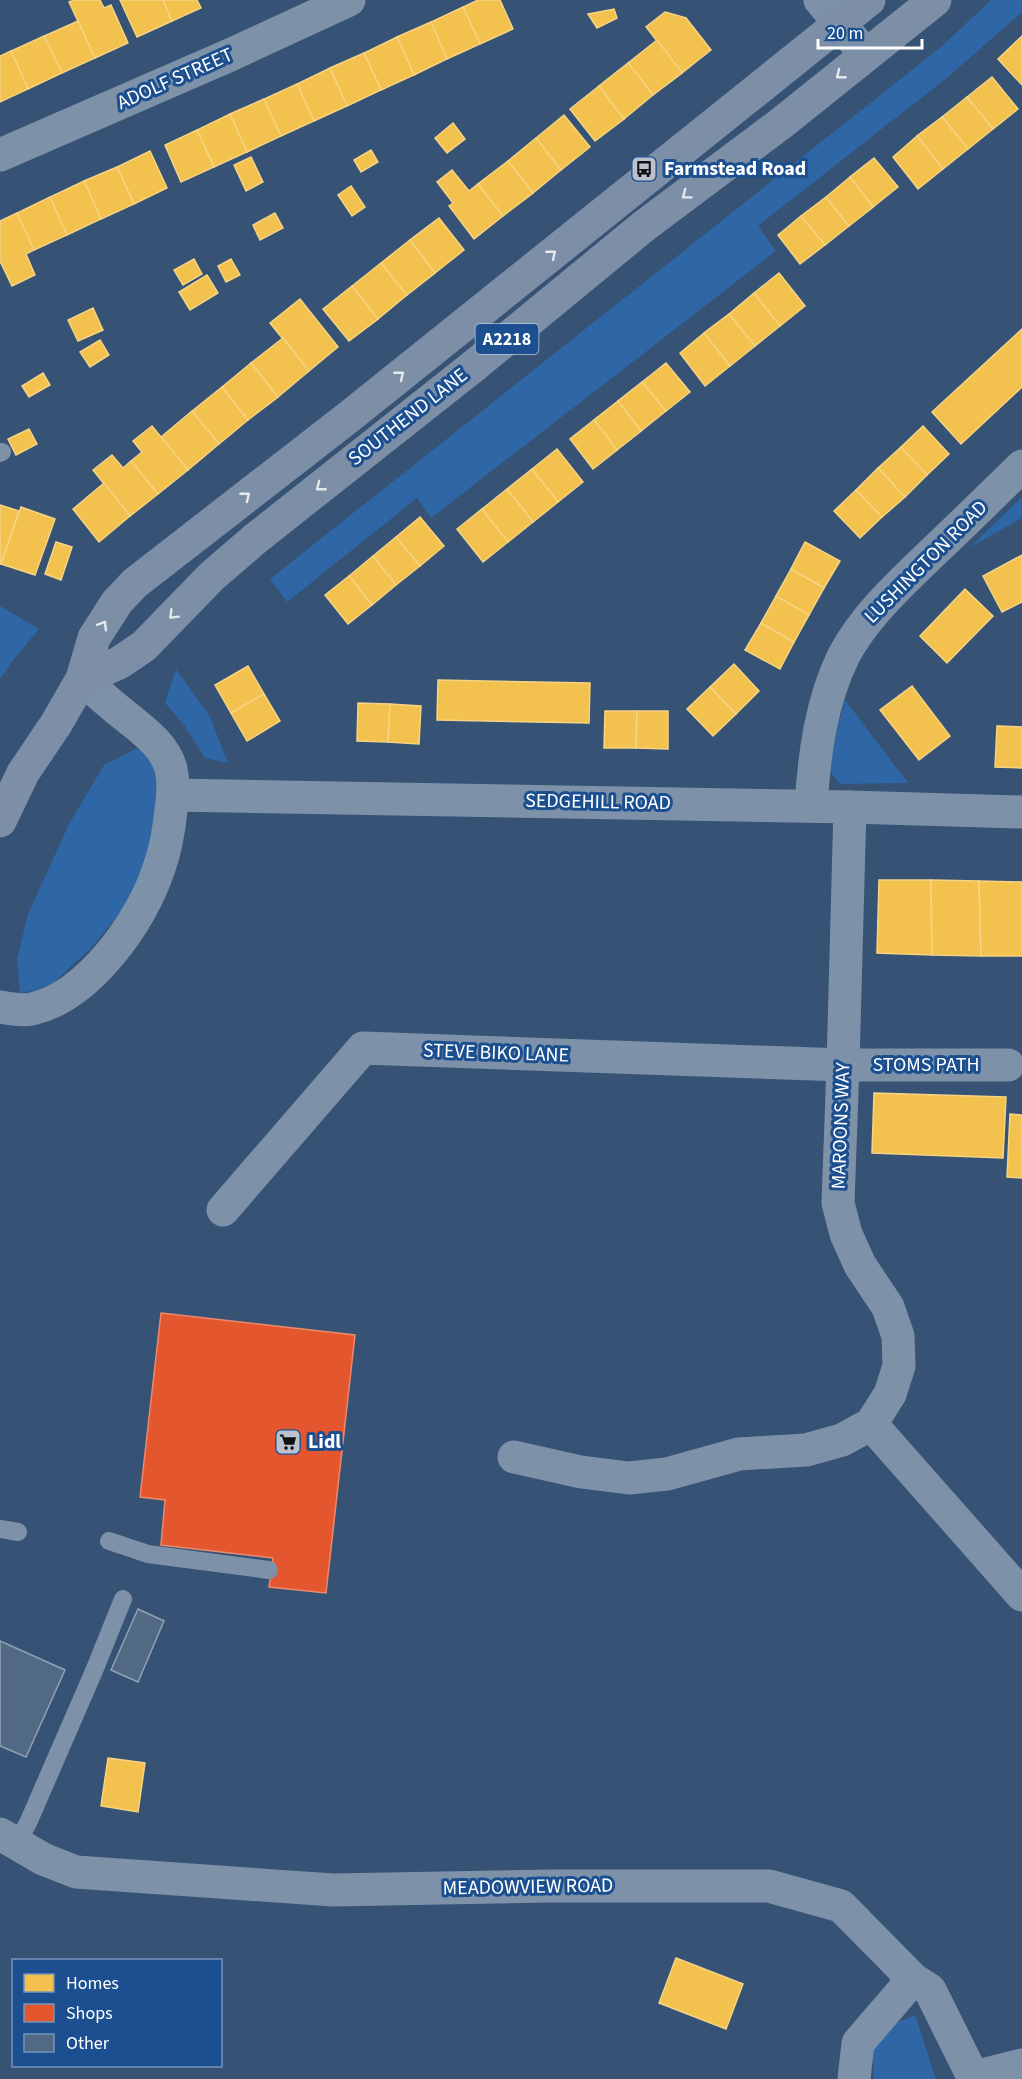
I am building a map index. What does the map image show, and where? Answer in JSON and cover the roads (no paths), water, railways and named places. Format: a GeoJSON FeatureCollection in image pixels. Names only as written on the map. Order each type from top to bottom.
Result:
{"type":"FeatureCollection","features":[{"type":"Feature","properties":{"kind":"main road","name":"SOUTHEND LANE"},"geometry":{"type":"LineString","coordinates":[[0,821],[23,773],[82,680],[94,638],[117,602],[135,583],[450,335],[829,12],[869,0]]}},
{"type":"Feature","properties":{"kind":"main road","name":"SOUTHEND LANE"},"geometry":{"type":"LineString","coordinates":[[82,680],[120,663],[144,646],[212,576],[255,539],[475,365],[644,226],[778,125],[935,0]]}},
{"type":"Feature","properties":{"kind":"main road"},"geometry":{"type":"LineString","coordinates":[[450,335],[475,365]]}},
{"type":"Feature","properties":{"kind":"street","name":"ADOLF STREET"},"geometry":{"type":"LineString","coordinates":[[0,155],[230,55],[349,0]]}},
{"type":"Feature","properties":{"kind":"street"},"geometry":{"type":"LineString","coordinates":[[829,12],[866,55]]}},
{"type":"Feature","properties":{"kind":"street","name":"LUSHINGTON ROAD"},"geometry":{"type":"LineString","coordinates":[[811,806],[819,733],[829,697],[844,656],[865,622],[892,592],[1022,466]]}},
{"type":"Feature","properties":{"kind":"street"},"geometry":{"type":"LineString","coordinates":[[0,1007],[12,1010],[30,1009],[52,1002],[83,981],[115,947],[138,914],[159,870],[169,834],[173,795],[171,768],[161,747],[138,725],[82,680]]}},
{"type":"Feature","properties":{"kind":"street","name":"SEDGEHILL ROAD"},"geometry":{"type":"LineString","coordinates":[[173,795],[1022,812]]}},
{"type":"Feature","properties":{"kind":"street","name":"MAROONS WAY"},"geometry":{"type":"LineString","coordinates":[[514,1457],[581,1472],[629,1478],[667,1474],[738,1454],[806,1450],[842,1440],[871,1424],[890,1394],[899,1366],[898,1336],[888,1307],[860,1265],[846,1234],[838,1203],[850,807]]}},
{"type":"Feature","properties":{"kind":"street","name":"STEVE BIKO LANE"},"geometry":{"type":"LineString","coordinates":[[223,1209],[363,1048],[843,1065]]}},
{"type":"Feature","properties":{"kind":"street","name":"STOMS PATH"},"geometry":{"type":"LineString","coordinates":[[843,1065],[1008,1065]]}},
{"type":"Feature","properties":{"kind":"street"},"geometry":{"type":"LineString","coordinates":[[871,1424],[1022,1595]]}},
{"type":"Feature","properties":{"kind":"street","name":"MEADOWVIEW ROAD"},"geometry":{"type":"LineString","coordinates":[[8,1839],[43,1859],[76,1872],[333,1890],[551,1886],[770,1886],[842,1906],[913,1979],[930,1990],[974,2078]]}},
{"type":"Feature","properties":{"kind":"street"},"geometry":{"type":"LineString","coordinates":[[854,2079],[858,2043],[913,1979]]}},
{"type":"Feature","properties":{"kind":"street"},"geometry":{"type":"LineString","coordinates":[[974,2078],[1022,2065]]}},
{"type":"Feature","properties":{"kind":"lane"},"geometry":{"type":"LineString","coordinates":[[109,1541],[148,1554],[269,1570]]}},
{"type":"Feature","properties":{"kind":"lane"},"geometry":{"type":"LineString","coordinates":[[8,1839],[28,1823],[90,1682],[123,1599]]}},
{"type":"Feature","properties":{"kind":"place","name":"Farmstead Road"},"geometry":{"type":"Point","coordinates":[644,169]}},
{"type":"Feature","properties":{"kind":"place","name":"Lidl"},"geometry":{"type":"Point","coordinates":[288,1442]}}]}
